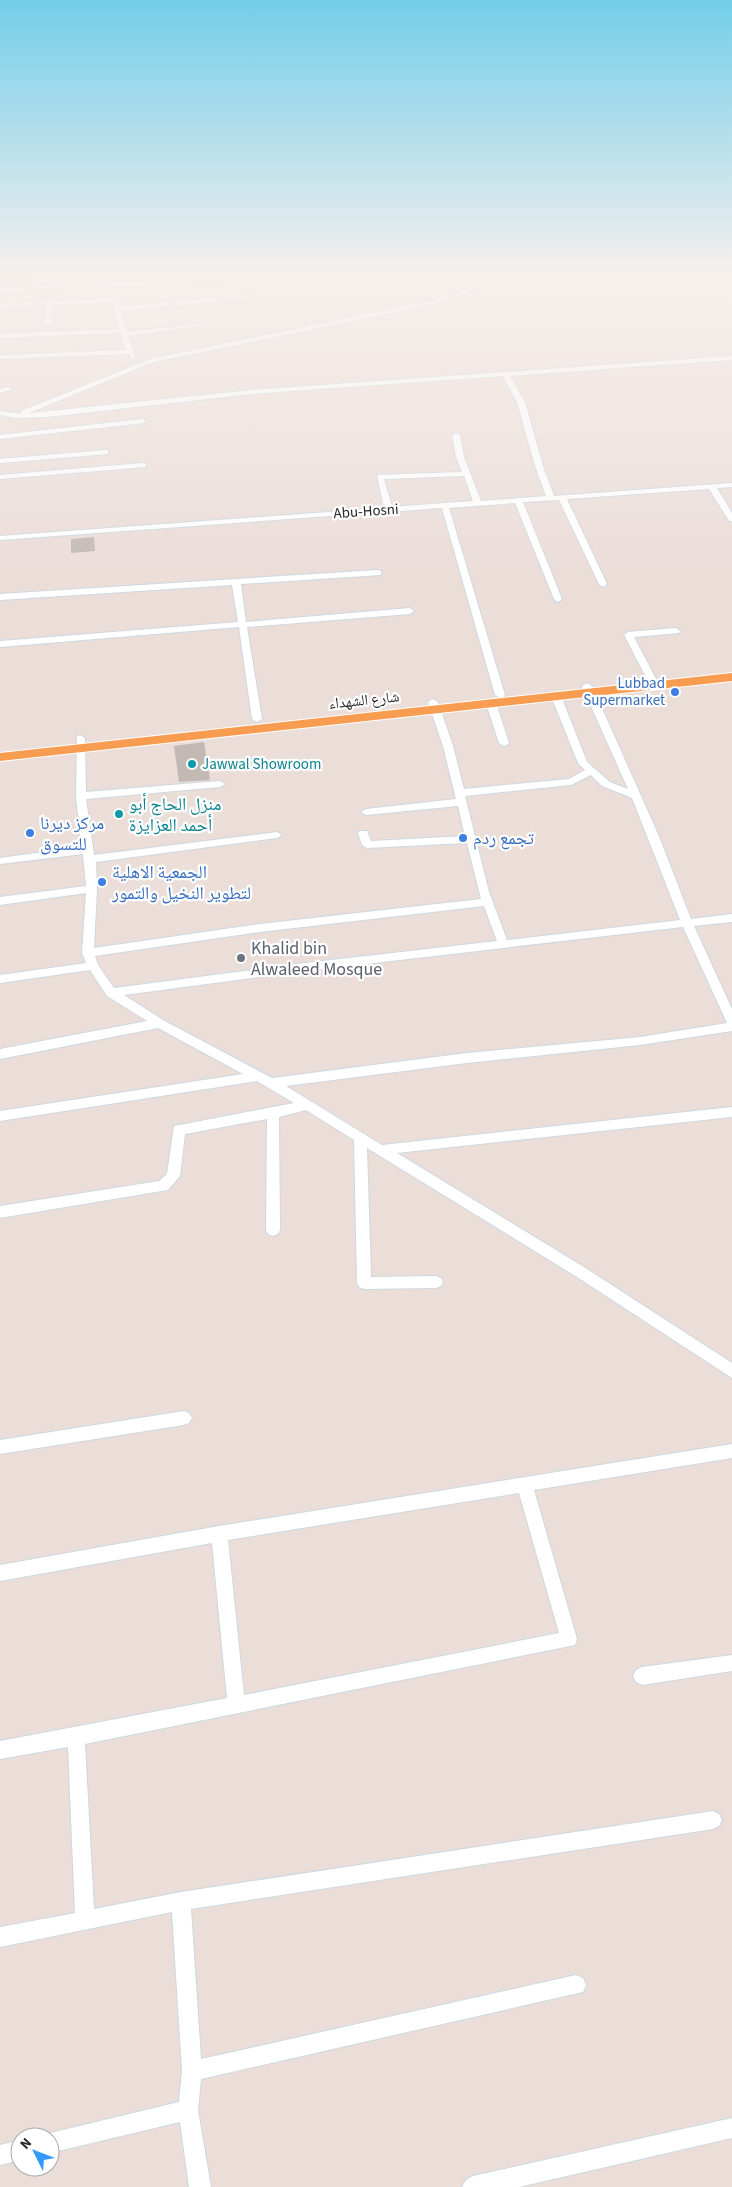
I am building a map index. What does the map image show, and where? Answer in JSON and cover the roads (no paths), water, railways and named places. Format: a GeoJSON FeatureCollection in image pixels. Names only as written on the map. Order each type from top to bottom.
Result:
{"type":"FeatureCollection","features":[{"type":"Feature","properties":{"kind":"main road","name":"شارع الشهداء"},"geometry":{"type":"LineString","coordinates":[[496,699],[556,696],[651,679],[732,670]]}},
{"type":"Feature","properties":{"kind":"main road","name":"شارع الشهداء"},"geometry":{"type":"LineString","coordinates":[[0,747],[80,743],[496,699],[732,677]]}},
{"type":"Feature","properties":{"kind":"main road","name":"شارع الشهداء"},"geometry":{"type":"LineString","coordinates":[[0,757],[80,743],[257,720],[434,706]]}},
{"type":"Feature","properties":{"kind":"street"},"geometry":{"type":"LineString","coordinates":[[0,421],[113,375]]}},
{"type":"Feature","properties":{"kind":"street"},"geometry":{"type":"LineString","coordinates":[[0,413],[16,416],[48,415],[252,392],[505,375]]}},
{"type":"Feature","properties":{"kind":"street"},"geometry":{"type":"LineString","coordinates":[[506,375],[521,402],[539,466],[551,498]]}},
{"type":"Feature","properties":{"kind":"street"},"geometry":{"type":"LineString","coordinates":[[0,390],[8,389]]}},
{"type":"Feature","properties":{"kind":"street"},"geometry":{"type":"LineString","coordinates":[[0,437],[142,421]]}},
{"type":"Feature","properties":{"kind":"street"},"geometry":{"type":"LineString","coordinates":[[456,435],[466,474],[478,504]]}},
{"type":"Feature","properties":{"kind":"street"},"geometry":{"type":"LineString","coordinates":[[0,461],[105,452]]}},
{"type":"Feature","properties":{"kind":"street"},"geometry":{"type":"LineString","coordinates":[[76,454],[86,459],[90,470]]}},
{"type":"Feature","properties":{"kind":"street"},"geometry":{"type":"LineString","coordinates":[[0,477],[143,465]]}},
{"type":"Feature","properties":{"kind":"street"},"geometry":{"type":"LineString","coordinates":[[388,509],[380,477],[466,474]]}},
{"type":"Feature","properties":{"kind":"street","name":"Abu-Hosni"},"geometry":{"type":"LineString","coordinates":[[0,538],[732,485]]}},
{"type":"Feature","properties":{"kind":"street"},"geometry":{"type":"LineString","coordinates":[[712,486],[732,518]]}},
{"type":"Feature","properties":{"kind":"street"},"geometry":{"type":"LineString","coordinates":[[562,497],[603,584]]}},
{"type":"Feature","properties":{"kind":"street"},"geometry":{"type":"LineString","coordinates":[[518,500],[558,599]]}},
{"type":"Feature","properties":{"kind":"street"},"geometry":{"type":"LineString","coordinates":[[445,506],[496,699],[504,743]]}},
{"type":"Feature","properties":{"kind":"street"},"geometry":{"type":"LineString","coordinates":[[0,597],[378,573]]}},
{"type":"Feature","properties":{"kind":"street"},"geometry":{"type":"LineString","coordinates":[[236,582],[257,720]]}},
{"type":"Feature","properties":{"kind":"street"},"geometry":{"type":"LineString","coordinates":[[0,644],[410,611]]}},
{"type":"Feature","properties":{"kind":"street"},"geometry":{"type":"LineString","coordinates":[[651,679],[628,635],[676,631]]}},
{"type":"Feature","properties":{"kind":"street"},"geometry":{"type":"LineString","coordinates":[[588,690],[653,834],[687,923],[732,1022]]}},
{"type":"Feature","properties":{"kind":"street"},"geometry":{"type":"LineString","coordinates":[[556,696],[583,763],[606,784],[636,796]]}},
{"type":"Feature","properties":{"kind":"street"},"geometry":{"type":"LineString","coordinates":[[434,706],[448,746],[487,902],[503,943]]}},
{"type":"Feature","properties":{"kind":"street"},"geometry":{"type":"LineString","coordinates":[[80,743],[81,796],[92,889],[88,952],[93,966],[112,993],[160,1022],[271,1083],[582,1273],[732,1370]]}},
{"type":"Feature","properties":{"kind":"street"},"geometry":{"type":"LineString","coordinates":[[366,812],[571,782],[592,771]]}},
{"type":"Feature","properties":{"kind":"street"},"geometry":{"type":"LineString","coordinates":[[81,796],[220,784]]}},
{"type":"Feature","properties":{"kind":"street"},"geometry":{"type":"LineString","coordinates":[[363,832],[366,845],[470,839]]}},
{"type":"Feature","properties":{"kind":"street"},"geometry":{"type":"LineString","coordinates":[[0,861],[277,836]]}},
{"type":"Feature","properties":{"kind":"street"},"geometry":{"type":"LineString","coordinates":[[0,900],[92,889]]}},
{"type":"Feature","properties":{"kind":"street"},"geometry":{"type":"LineString","coordinates":[[88,952],[317,921],[382,913],[422,912],[487,902]]}},
{"type":"Feature","properties":{"kind":"street"},"geometry":{"type":"LineString","coordinates":[[112,993],[503,943],[732,918]]}},
{"type":"Feature","properties":{"kind":"street"},"geometry":{"type":"LineString","coordinates":[[0,979],[93,966]]}},
{"type":"Feature","properties":{"kind":"street"},"geometry":{"type":"LineString","coordinates":[[0,1054],[160,1022]]}},
{"type":"Feature","properties":{"kind":"street"},"geometry":{"type":"LineString","coordinates":[[271,1083],[467,1058],[640,1041],[732,1027]]}},
{"type":"Feature","properties":{"kind":"street"},"geometry":{"type":"LineString","coordinates":[[0,1116],[258,1076]]}},
{"type":"Feature","properties":{"kind":"street"},"geometry":{"type":"LineString","coordinates":[[0,1212],[163,1186],[173,1176],[179,1130],[234,1119],[273,1114],[307,1105]]}},
{"type":"Feature","properties":{"kind":"street"},"geometry":{"type":"LineString","coordinates":[[379,1150],[732,1112]]}},
{"type":"Feature","properties":{"kind":"street"},"geometry":{"type":"LineString","coordinates":[[273,1114],[273,1230]]}},
{"type":"Feature","properties":{"kind":"street"},"geometry":{"type":"LineString","coordinates":[[360,1138],[364,1283],[436,1282]]}},
{"type":"Feature","properties":{"kind":"street"},"geometry":{"type":"LineString","coordinates":[[0,1447],[184,1418]]}},
{"type":"Feature","properties":{"kind":"street"},"geometry":{"type":"LineString","coordinates":[[0,1573],[219,1534],[732,1451]]}},
{"type":"Feature","properties":{"kind":"street"},"geometry":{"type":"LineString","coordinates":[[0,1750],[236,1706],[569,1639],[525,1485]]}},
{"type":"Feature","properties":{"kind":"street"},"geometry":{"type":"LineString","coordinates":[[219,1534],[236,1706]]}},
{"type":"Feature","properties":{"kind":"street"},"geometry":{"type":"LineString","coordinates":[[642,1676],[732,1663]]}},
{"type":"Feature","properties":{"kind":"street"},"geometry":{"type":"LineString","coordinates":[[76,1737],[85,1920]]}},
{"type":"Feature","properties":{"kind":"street"},"geometry":{"type":"LineString","coordinates":[[0,1937],[180,1901],[713,1820]]}},
{"type":"Feature","properties":{"kind":"street"},"geometry":{"type":"LineString","coordinates":[[180,1901],[192,2071],[188,2110],[200,2187]]}},
{"type":"Feature","properties":{"kind":"street"},"geometry":{"type":"LineString","coordinates":[[192,2071],[576,1986]]}},
{"type":"Feature","properties":{"kind":"street"},"geometry":{"type":"LineString","coordinates":[[60,2141],[188,2110]]}},
{"type":"Feature","properties":{"kind":"street"},"geometry":{"type":"LineString","coordinates":[[473,2187],[732,2128]]}},
{"type":"Feature","properties":{"kind":"place","name":"Lubbad Supermarket"},"geometry":{"type":"Point","coordinates":[675,692]}},
{"type":"Feature","properties":{"kind":"place","name":"Jawwal Showroom"},"geometry":{"type":"Point","coordinates":[192,764]}},
{"type":"Feature","properties":{"kind":"place","name":"منزل الحاج أبو أحمد العزايزة"},"geometry":{"type":"Point","coordinates":[119,814]}},
{"type":"Feature","properties":{"kind":"place","name":"مركز ديرنا للتسوق"},"geometry":{"type":"Point","coordinates":[30,833]}},
{"type":"Feature","properties":{"kind":"place","name":"تجمع ردم"},"geometry":{"type":"Point","coordinates":[463,838]}},
{"type":"Feature","properties":{"kind":"place","name":"الجمعية الاهلية لتطوير النخيل والتمور"},"geometry":{"type":"Point","coordinates":[102,882]}},
{"type":"Feature","properties":{"kind":"place","name":"Khalid bin Alwaleed Mosque"},"geometry":{"type":"Point","coordinates":[241,958]}}]}
